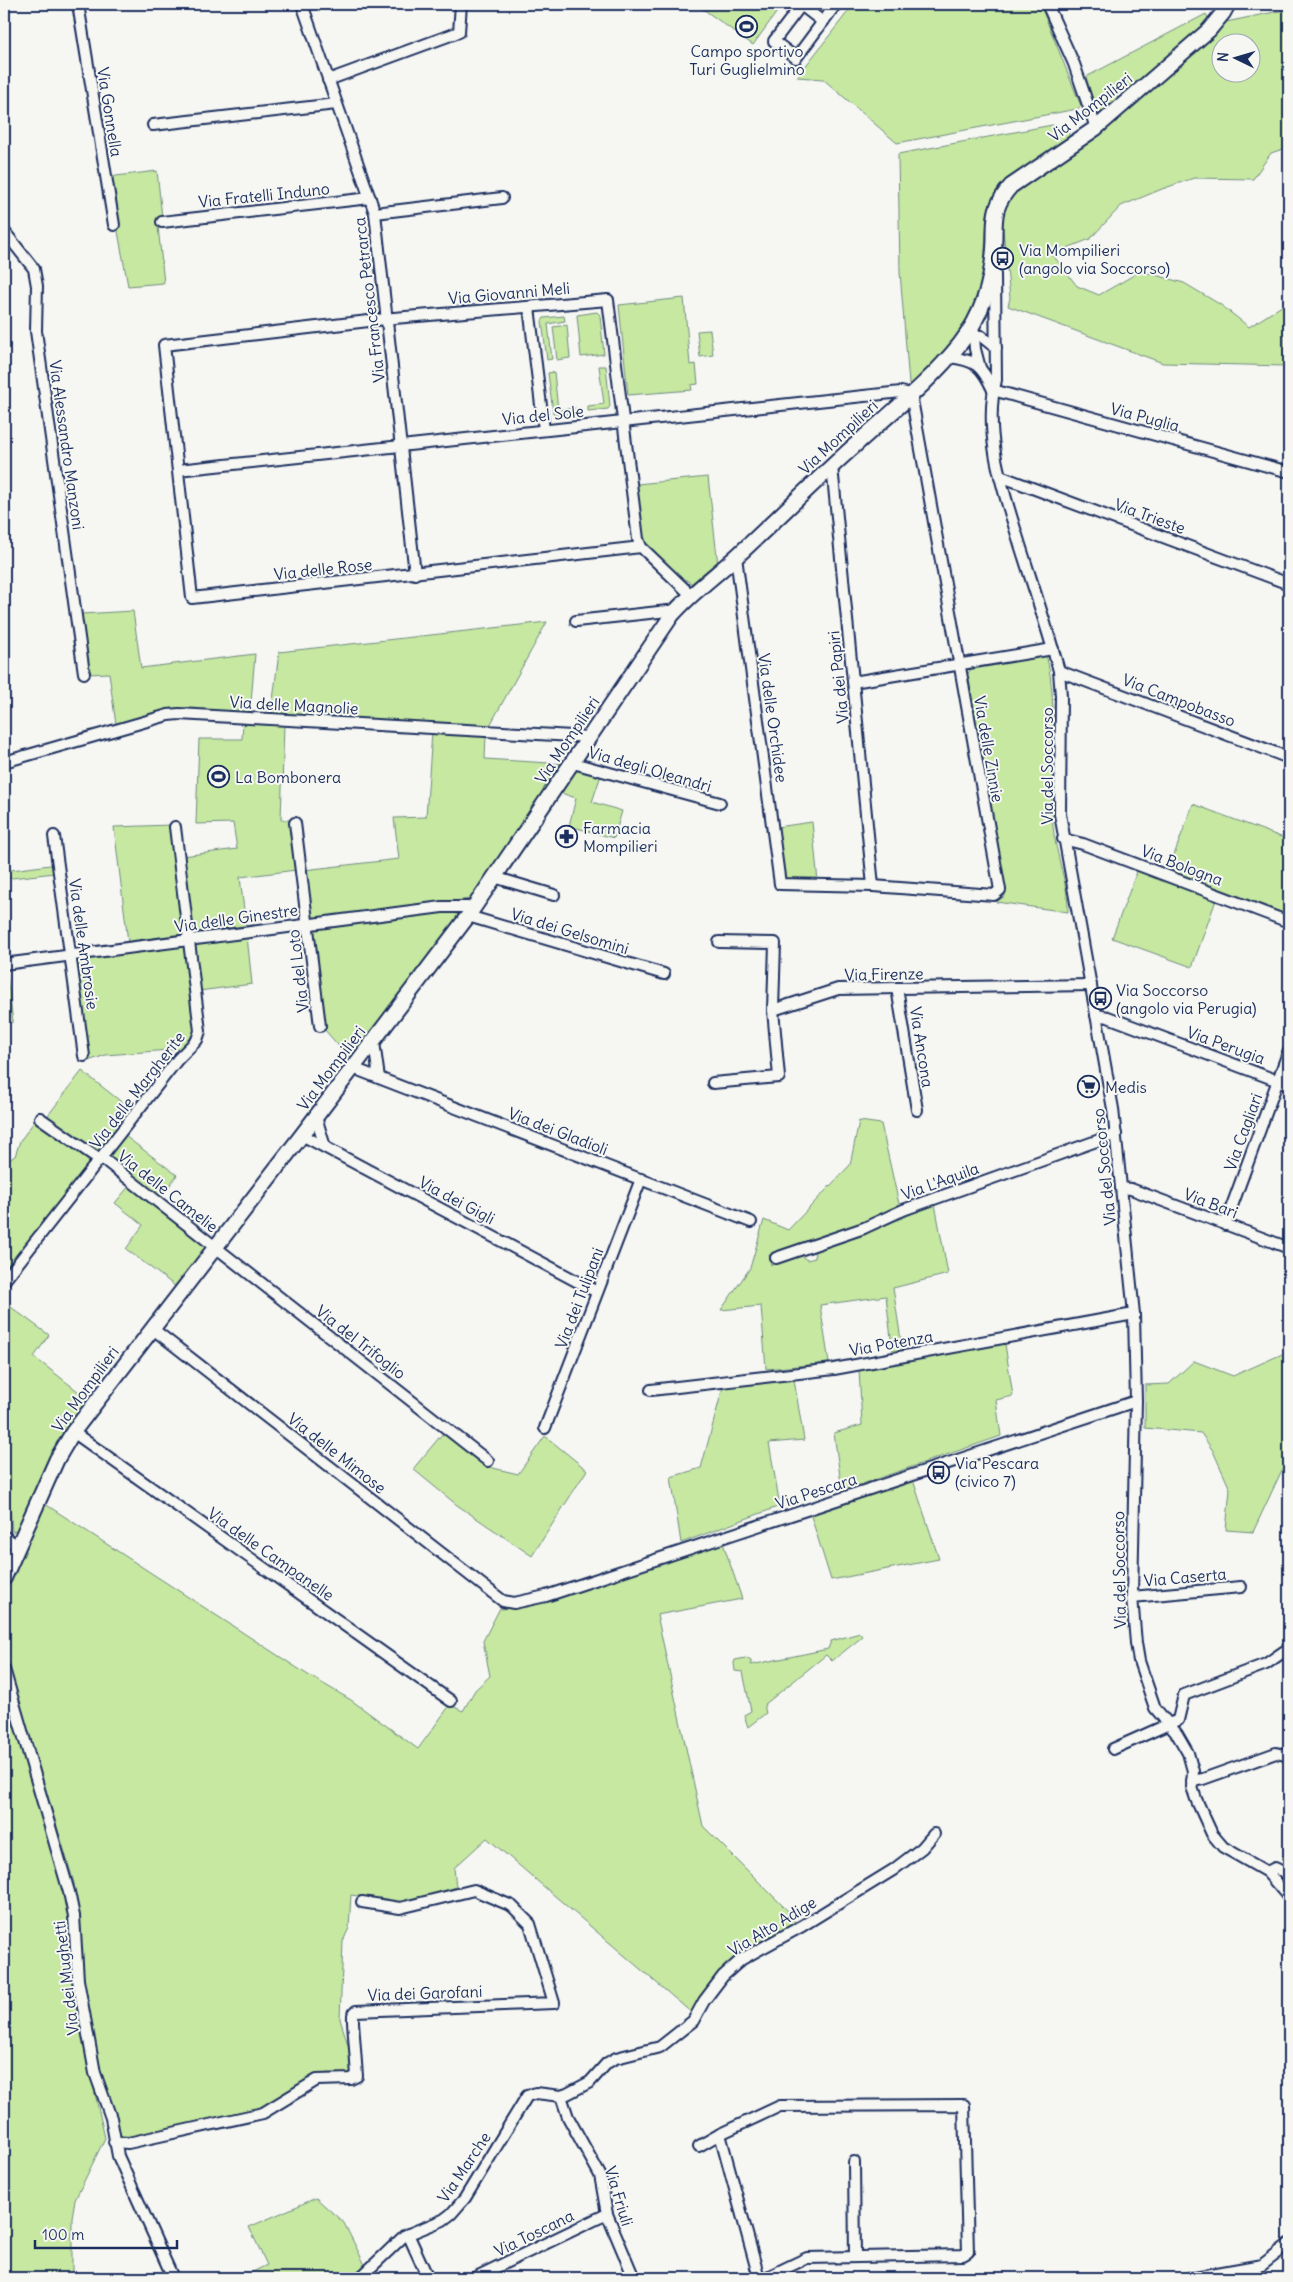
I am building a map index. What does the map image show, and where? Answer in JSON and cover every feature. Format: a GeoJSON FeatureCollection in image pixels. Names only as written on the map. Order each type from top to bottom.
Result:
{"type":"FeatureCollection","features":[{"type":"Feature","properties":{"kind":"street","name":"Via Gonnella"},"geometry":{"type":"LineString","coordinates":[[78,4],[114,225]]}},
{"type":"Feature","properties":{"kind":"street","name":"Via Francesco Petrarca"},"geometry":{"type":"LineString","coordinates":[[302,4],[375,213],[415,574]]}},
{"type":"Feature","properties":{"kind":"street"},"geometry":{"type":"LineString","coordinates":[[328,80],[459,32],[462,4]]}},
{"type":"Feature","properties":{"kind":"street"},"geometry":{"type":"LineString","coordinates":[[822,22],[801,5],[774,41],[796,58],[836,4]]}},
{"type":"Feature","properties":{"kind":"street"},"geometry":{"type":"LineString","coordinates":[[1047,4],[1074,64],[1096,128]]}},
{"type":"Feature","properties":{"kind":"street","name":"Via Mompilieri"},"geometry":{"type":"LineString","coordinates":[[4,1578],[57,1459],[73,1432],[374,1042],[471,912],[676,610],[736,557],[911,394],[971,331],[986,295],[994,248],[994,219],[1002,196],[1011,186],[1096,128],[1208,30],[1223,13],[1228,4]]}},
{"type":"Feature","properties":{"kind":"street"},"geometry":{"type":"LineString","coordinates":[[153,125],[336,104]]}},
{"type":"Feature","properties":{"kind":"street","name":"Via Fratelli Induno"},"geometry":{"type":"LineString","coordinates":[[162,222],[370,198]]}},
{"type":"Feature","properties":{"kind":"street"},"geometry":{"type":"LineString","coordinates":[[375,213],[502,198]]}},
{"type":"Feature","properties":{"kind":"street","name":"Via Alessandro Manzoni"},"geometry":{"type":"LineString","coordinates":[[4,231],[34,269],[37,286],[36,331],[84,673]]}},
{"type":"Feature","properties":{"kind":"street","name":"Via del Soccorso"},"geometry":{"type":"LineString","coordinates":[[994,248],[996,348],[996,380],[993,390],[994,448],[1000,476],[1059,671],[1061,696],[1060,814],[1063,839],[1091,985],[1116,1134],[1134,1314],[1136,1402],[1132,1597],[1139,1661],[1156,1708],[1188,1753],[1193,1771],[1192,1781],[1196,1799],[1217,1842],[1266,1872],[1289,1898]]}},
{"type":"Feature","properties":{"kind":"street","name":"Via Giovanni Meli"},"geometry":{"type":"LineString","coordinates":[[164,345],[388,319],[608,300],[638,539],[641,547]]}},
{"type":"Feature","properties":{"kind":"street"},"geometry":{"type":"LineString","coordinates":[[529,307],[544,430]]}},
{"type":"Feature","properties":{"kind":"street"},"geometry":{"type":"LineString","coordinates":[[971,331],[988,340],[996,348]]}},
{"type":"Feature","properties":{"kind":"street"},"geometry":{"type":"LineString","coordinates":[[971,331],[981,368],[993,390]]}},
{"type":"Feature","properties":{"kind":"street","name":"Via delle Rose"},"geometry":{"type":"LineString","coordinates":[[164,345],[192,598],[641,547]]}},
{"type":"Feature","properties":{"kind":"street"},"geometry":{"type":"LineString","coordinates":[[948,356],[972,361],[981,368]]}},
{"type":"Feature","properties":{"kind":"street","name":"Via Puglia"},"geometry":{"type":"LineString","coordinates":[[993,390],[1289,472]]}},
{"type":"Feature","properties":{"kind":"street","name":"Via del Sole"},"geometry":{"type":"LineString","coordinates":[[178,470],[901,392],[911,394]]}},
{"type":"Feature","properties":{"kind":"street","name":"Via delle Zinnie"},"geometry":{"type":"LineString","coordinates":[[780,884],[873,886],[994,894],[1000,890],[911,394]]}},
{"type":"Feature","properties":{"kind":"street","name":"Via dei Papiri"},"geometry":{"type":"LineString","coordinates":[[832,466],[873,886]]}},
{"type":"Feature","properties":{"kind":"street","name":"Via Trieste"},"geometry":{"type":"LineString","coordinates":[[1000,476],[1289,584]]}},
{"type":"Feature","properties":{"kind":"street"},"geometry":{"type":"LineString","coordinates":[[641,547],[692,595]]}},
{"type":"Feature","properties":{"kind":"street","name":"Via delle Orchidee"},"geometry":{"type":"LineString","coordinates":[[736,557],[780,884]]}},
{"type":"Feature","properties":{"kind":"street"},"geometry":{"type":"LineString","coordinates":[[576,621],[676,610]]}},
{"type":"Feature","properties":{"kind":"street"},"geometry":{"type":"LineString","coordinates":[[853,682],[1053,649]]}},
{"type":"Feature","properties":{"kind":"street","name":"Via Campobasso"},"geometry":{"type":"LineString","coordinates":[[1059,671],[1289,758]]}},
{"type":"Feature","properties":{"kind":"street","name":"Via delle Magnolie"},"geometry":{"type":"LineString","coordinates":[[4,762],[168,714],[590,737]]}},
{"type":"Feature","properties":{"kind":"street","name":"Via degli Oleandri"},"geometry":{"type":"LineString","coordinates":[[573,762],[720,803]]}},
{"type":"Feature","properties":{"kind":"street","name":"Via del Loto"},"geometry":{"type":"LineString","coordinates":[[295,823],[320,1026]]}},
{"type":"Feature","properties":{"kind":"street","name":"Via delle Margherite"},"geometry":{"type":"LineString","coordinates":[[4,1281],[178,1059],[197,1040],[200,1031],[175,827]]}},
{"type":"Feature","properties":{"kind":"street","name":"Via delle Ambrosie"},"geometry":{"type":"LineString","coordinates":[[54,836],[84,1056]]}},
{"type":"Feature","properties":{"kind":"street","name":"Via Bologna"},"geometry":{"type":"LineString","coordinates":[[1063,839],[1083,844],[1289,922]]}},
{"type":"Feature","properties":{"kind":"street"},"geometry":{"type":"LineString","coordinates":[[494,877],[554,894]]}},
{"type":"Feature","properties":{"kind":"street","name":"Via delle Ginestre"},"geometry":{"type":"LineString","coordinates":[[4,964],[442,907],[471,912]]}},
{"type":"Feature","properties":{"kind":"street","name":"Via dei Gelsomini"},"geometry":{"type":"LineString","coordinates":[[471,912],[664,974]]}},
{"type":"Feature","properties":{"kind":"street"},"geometry":{"type":"LineString","coordinates":[[713,1084],[779,1077],[774,1010],[775,943],[719,942]]}},
{"type":"Feature","properties":{"kind":"street","name":"Via Firenze"},"geometry":{"type":"LineString","coordinates":[[774,1010],[838,989],[1091,985]]}},
{"type":"Feature","properties":{"kind":"street","name":"Via Ancona"},"geometry":{"type":"LineString","coordinates":[[897,988],[917,1110]]}},
{"type":"Feature","properties":{"kind":"street","name":"Via Perugia"},"geometry":{"type":"LineString","coordinates":[[1096,1014],[1289,1085]]}},
{"type":"Feature","properties":{"kind":"street"},"geometry":{"type":"LineString","coordinates":[[374,1042],[379,1078]]}},
{"type":"Feature","properties":{"kind":"street","name":"Via Cagliari"},"geometry":{"type":"LineString","coordinates":[[1225,1225],[1289,1050]]}},
{"type":"Feature","properties":{"kind":"street","name":"Via dei Gladioli"},"geometry":{"type":"LineString","coordinates":[[353,1068],[751,1222]]}},
{"type":"Feature","properties":{"kind":"street"},"geometry":{"type":"LineString","coordinates":[[316,1117],[325,1147]]}},
{"type":"Feature","properties":{"kind":"street","name":"Via delle Camelie"},"geometry":{"type":"LineString","coordinates":[[40,1118],[101,1159],[216,1248]]}},
{"type":"Feature","properties":{"kind":"street","name":"Via L'Aquila"},"geometry":{"type":"LineString","coordinates":[[776,1258],[864,1228],[903,1210],[1116,1134]]}},
{"type":"Feature","properties":{"kind":"street","name":"Via dei Gigli"},"geometry":{"type":"LineString","coordinates":[[302,1135],[597,1292]]}},
{"type":"Feature","properties":{"kind":"street","name":"Via dei Tulipani"},"geometry":{"type":"LineString","coordinates":[[545,1428],[641,1179]]}},
{"type":"Feature","properties":{"kind":"street","name":"Via Bari"},"geometry":{"type":"LineString","coordinates":[[1121,1188],[1131,1189],[1289,1248]]}},
{"type":"Feature","properties":{"kind":"street","name":"Via del Trifoglio"},"geometry":{"type":"LineString","coordinates":[[216,1248],[488,1461]]}},
{"type":"Feature","properties":{"kind":"street","name":"Via Potenza"},"geometry":{"type":"LineString","coordinates":[[650,1390],[834,1368],[1134,1314]]}},
{"type":"Feature","properties":{"kind":"street","name":"Via delle Mimose"},"geometry":{"type":"LineString","coordinates":[[153,1329],[503,1601]]}},
{"type":"Feature","properties":{"kind":"street","name":"Via Pescara"},"geometry":{"type":"LineString","coordinates":[[503,1601],[514,1602],[546,1596],[1136,1402]]}},
{"type":"Feature","properties":{"kind":"street","name":"Via delle Campanelle"},"geometry":{"type":"LineString","coordinates":[[73,1432],[451,1701]]}},
{"type":"Feature","properties":{"kind":"street"},"geometry":{"type":"LineString","coordinates":[[4,1536],[18,1547]]}},
{"type":"Feature","properties":{"kind":"street","name":"Via Caserta"},"geometry":{"type":"LineString","coordinates":[[1132,1597],[1241,1587]]}},
{"type":"Feature","properties":{"kind":"street"},"geometry":{"type":"LineString","coordinates":[[1113,1749],[1178,1720],[1184,1695],[1266,1664],[1289,1648]]}},
{"type":"Feature","properties":{"kind":"street","name":"Via dei Mughetti"},"geometry":{"type":"LineString","coordinates":[[4,1668],[70,1892],[74,1916],[76,1964],[94,2073],[111,2118],[118,2156],[173,2278]]}},
{"type":"Feature","properties":{"kind":"street"},"geometry":{"type":"LineString","coordinates":[[1192,1781],[1203,1779],[1276,1753],[1289,1756]]}},
{"type":"Feature","properties":{"kind":"street","name":"Via Alto Adige"},"geometry":{"type":"LineString","coordinates":[[561,2096],[590,2082],[607,2063],[616,2058],[660,2046],[693,2021],[704,2000],[733,1966],[893,1870],[922,1848],[934,1834]]}},
{"type":"Feature","properties":{"kind":"street"},"geometry":{"type":"LineString","coordinates":[[1266,1872],[1275,1868],[1289,1875]]}},
{"type":"Feature","properties":{"kind":"street","name":"Via dei Garofani"},"geometry":{"type":"LineString","coordinates":[[114,2142],[128,2143],[263,2113],[317,2080],[352,2079],[357,2076],[358,2068],[353,2022],[353,2015],[356,2011],[554,2003],[530,1924],[512,1906],[474,1890],[400,1908],[362,1902]]}},
{"type":"Feature","properties":{"kind":"street","name":"Via Marche"},"geometry":{"type":"LineString","coordinates":[[360,2278],[395,2243],[408,2234],[442,2220],[465,2198],[527,2096],[536,2093],[561,2096]]}},
{"type":"Feature","properties":{"kind":"street","name":"Via Friuli"},"geometry":{"type":"LineString","coordinates":[[561,2096],[568,2117],[600,2175],[607,2214],[634,2278]]}},
{"type":"Feature","properties":{"kind":"street"},"geometry":{"type":"LineString","coordinates":[[699,2146],[780,2106],[964,2104],[968,2252],[963,2255],[807,2258],[765,2278]]}},
{"type":"Feature","properties":{"kind":"street"},"geometry":{"type":"LineString","coordinates":[[720,2134],[759,2278]]}},
{"type":"Feature","properties":{"kind":"street"},"geometry":{"type":"LineString","coordinates":[[854,2162],[855,2257]]}},
{"type":"Feature","properties":{"kind":"street","name":"Via Toscana"},"geometry":{"type":"LineString","coordinates":[[474,2278],[607,2214]]}},
{"type":"Feature","properties":{"kind":"street"},"geometry":{"type":"LineString","coordinates":[[408,2234],[428,2278]]}},
{"type":"Feature","properties":{"kind":"street"},"geometry":{"type":"LineString","coordinates":[[1189,2278],[1262,2265],[1289,2244]]}},
{"type":"Feature","properties":{"kind":"green space","name":"Campo sportivo Turi Guglielmino"},"geometry":{"type":"Polygon","coordinates":[[[696,4],[773,4],[779,9],[753,45],[696,4]]]}},
{"type":"Feature","properties":{"kind":"green space"},"geometry":{"type":"Polygon","coordinates":[[[854,4],[1040,4],[1081,106],[1077,109],[897,143],[823,79],[797,77],[854,4]]]}},
{"type":"Feature","properties":{"kind":"green space"},"geometry":{"type":"Polygon","coordinates":[[[1289,9],[1289,147],[1271,153],[1253,179],[1194,178],[1121,206],[1090,239],[1052,254],[1077,286],[1099,295],[1141,271],[1184,283],[1221,305],[1249,327],[1285,304],[1289,305],[1289,322],[1285,326],[1285,366],[1163,363],[1008,306],[1010,298],[1000,214],[1014,191],[1073,149],[1187,59],[1210,37],[1210,82],[1260,82],[1260,32],[1215,32],[1226,22],[1289,9]]]}},
{"type":"Feature","properties":{"kind":"green space"},"geometry":{"type":"Polygon","coordinates":[[[1206,14],[1210,22],[1130,94],[1120,92],[1117,95],[1117,106],[1103,114],[1096,110],[1086,77],[1206,14]]]}},
{"type":"Feature","properties":{"kind":"green space"},"geometry":{"type":"Polygon","coordinates":[[[1052,125],[1068,132],[1070,136],[1068,140],[994,200],[987,215],[984,268],[979,291],[968,321],[953,343],[936,362],[914,383],[909,384],[900,272],[898,154],[1052,125]]]}},
{"type":"Feature","properties":{"kind":"green space"},"geometry":{"type":"Polygon","coordinates":[[[157,171],[162,217],[157,217],[164,283],[128,286],[108,177],[157,171]]]}},
{"type":"Feature","properties":{"kind":"green space"},"geometry":{"type":"Polygon","coordinates":[[[684,298],[690,365],[696,364],[698,384],[691,385],[692,390],[628,395],[619,305],[684,298]]]}},
{"type":"Feature","properties":{"kind":"green space"},"geometry":{"type":"Polygon","coordinates":[[[597,312],[600,315],[604,354],[581,357],[577,315],[597,312]]]}},
{"type":"Feature","properties":{"kind":"green space"},"geometry":{"type":"Polygon","coordinates":[[[564,316],[565,321],[548,324],[552,359],[547,360],[542,321],[544,318],[564,316]]]}},
{"type":"Feature","properties":{"kind":"green space"},"geometry":{"type":"Polygon","coordinates":[[[567,325],[570,358],[557,360],[553,327],[567,325]]]}},
{"type":"Feature","properties":{"kind":"green space"},"geometry":{"type":"Polygon","coordinates":[[[710,330],[713,355],[700,357],[697,331],[710,330]]]}},
{"type":"Feature","properties":{"kind":"green space"},"geometry":{"type":"Polygon","coordinates":[[[599,366],[606,366],[610,406],[608,409],[588,411],[588,406],[604,404],[599,366]]]}},
{"type":"Feature","properties":{"kind":"green space"},"geometry":{"type":"Polygon","coordinates":[[[554,372],[558,410],[575,408],[575,413],[556,415],[553,413],[548,373],[554,372]]]}},
{"type":"Feature","properties":{"kind":"green space"},"geometry":{"type":"Polygon","coordinates":[[[708,477],[718,565],[696,586],[665,565],[646,544],[642,536],[637,484],[708,477]]]}},
{"type":"Feature","properties":{"kind":"green space"},"geometry":{"type":"Polygon","coordinates":[[[133,611],[141,668],[255,654],[250,714],[167,709],[116,725],[109,673],[89,674],[81,614],[133,611]]]}},
{"type":"Feature","properties":{"kind":"green space"},"geometry":{"type":"Polygon","coordinates":[[[547,622],[489,727],[271,716],[279,652],[547,622]]]}},
{"type":"Feature","properties":{"kind":"green space"},"geometry":{"type":"Polygon","coordinates":[[[1046,654],[1050,675],[1053,718],[1053,826],[1068,902],[1068,912],[996,902],[1005,896],[967,675],[973,666],[1046,654]]]}},
{"type":"Feature","properties":{"kind":"green space"},"geometry":{"type":"Polygon","coordinates":[[[243,722],[284,724],[281,820],[289,820],[296,870],[240,877],[246,927],[193,933],[183,856],[237,849],[233,823],[196,824],[199,739],[242,739],[243,722]]]}},
{"type":"Feature","properties":{"kind":"green space"},"geometry":{"type":"Polygon","coordinates":[[[432,732],[486,734],[485,759],[565,764],[475,896],[470,899],[311,918],[304,870],[399,859],[394,818],[426,817],[432,732]]]}},
{"type":"Feature","properties":{"kind":"green space"},"geometry":{"type":"Polygon","coordinates":[[[574,767],[601,775],[592,802],[622,811],[614,838],[569,826],[576,798],[558,792],[574,767]]]}},
{"type":"Feature","properties":{"kind":"green space"},"geometry":{"type":"Polygon","coordinates":[[[1193,804],[1289,840],[1289,915],[1168,871],[1193,804]]]}},
{"type":"Feature","properties":{"kind":"green space"},"geometry":{"type":"Polygon","coordinates":[[[812,822],[818,882],[787,881],[784,878],[777,827],[812,822]]]}},
{"type":"Feature","properties":{"kind":"green space"},"geometry":{"type":"Polygon","coordinates":[[[171,825],[185,935],[128,942],[114,827],[171,825]]]}},
{"type":"Feature","properties":{"kind":"green space"},"geometry":{"type":"Polygon","coordinates":[[[53,865],[54,873],[4,879],[4,871],[53,865]]]}},
{"type":"Feature","properties":{"kind":"green space"},"geometry":{"type":"Polygon","coordinates":[[[1137,871],[1216,900],[1192,967],[1112,938],[1137,871]]]}},
{"type":"Feature","properties":{"kind":"green space"},"geometry":{"type":"Polygon","coordinates":[[[445,911],[460,915],[352,1061],[323,1028],[312,927],[445,911]]]}},
{"type":"Feature","properties":{"kind":"green space"},"geometry":{"type":"Polygon","coordinates":[[[247,936],[252,984],[199,991],[193,943],[247,936]]]}},
{"type":"Feature","properties":{"kind":"green space"},"geometry":{"type":"Polygon","coordinates":[[[186,944],[196,1031],[191,1042],[181,1049],[106,1055],[88,1061],[74,958],[186,944]]]}},
{"type":"Feature","properties":{"kind":"green space"},"geometry":{"type":"Polygon","coordinates":[[[4,968],[6,968],[13,1022],[4,1023],[4,968]]]}},
{"type":"Feature","properties":{"kind":"green space"},"geometry":{"type":"Polygon","coordinates":[[[82,1071],[133,1111],[99,1156],[46,1118],[82,1071]]]}},
{"type":"Feature","properties":{"kind":"green space"},"geometry":{"type":"Polygon","coordinates":[[[36,1119],[91,1160],[4,1273],[4,1163],[15,1156],[20,1141],[36,1119]]]}},
{"type":"Feature","properties":{"kind":"green space"},"geometry":{"type":"Polygon","coordinates":[[[859,1121],[881,1124],[899,1204],[890,1212],[859,1227],[769,1255],[771,1265],[800,1255],[807,1260],[815,1258],[814,1248],[878,1228],[935,1204],[948,1274],[893,1288],[903,1353],[893,1355],[886,1296],[820,1305],[829,1363],[766,1369],[761,1306],[721,1310],[750,1268],[764,1220],[788,1230],[850,1165],[859,1121]]]}},
{"type":"Feature","properties":{"kind":"green space"},"geometry":{"type":"Polygon","coordinates":[[[125,1136],[177,1175],[160,1199],[108,1158],[125,1136]]]}},
{"type":"Feature","properties":{"kind":"green space"},"geometry":{"type":"Polygon","coordinates":[[[130,1185],[206,1247],[175,1286],[126,1249],[143,1225],[115,1203],[130,1185]]]}},
{"type":"Feature","properties":{"kind":"green space"},"geometry":{"type":"Polygon","coordinates":[[[4,1302],[49,1335],[34,1357],[88,1399],[58,1447],[18,1529],[12,1532],[4,1442],[4,1302]]]}},
{"type":"Feature","properties":{"kind":"green space"},"geometry":{"type":"Polygon","coordinates":[[[1005,1344],[1013,1396],[996,1400],[1001,1436],[842,1491],[834,1433],[862,1425],[859,1369],[1005,1344]]]}},
{"type":"Feature","properties":{"kind":"green space"},"geometry":{"type":"Polygon","coordinates":[[[1289,1351],[1289,1455],[1253,1532],[1226,1530],[1230,1489],[1213,1451],[1201,1433],[1145,1428],[1145,1385],[1169,1384],[1194,1361],[1233,1376],[1289,1351]]]}},
{"type":"Feature","properties":{"kind":"green space"},"geometry":{"type":"Polygon","coordinates":[[[794,1380],[804,1440],[769,1443],[780,1506],[681,1543],[671,1477],[701,1468],[723,1387],[794,1380]]]}},
{"type":"Feature","properties":{"kind":"green space"},"geometry":{"type":"Polygon","coordinates":[[[443,1433],[493,1468],[518,1474],[545,1436],[587,1470],[532,1556],[457,1505],[413,1469],[443,1433]]]}},
{"type":"Feature","properties":{"kind":"green space"},"geometry":{"type":"Polygon","coordinates":[[[913,1480],[939,1559],[831,1580],[810,1513],[913,1480]]]}},
{"type":"Feature","properties":{"kind":"green space"},"geometry":{"type":"Polygon","coordinates":[[[42,1502],[308,1675],[351,1700],[418,1749],[450,1705],[463,1711],[475,1690],[490,1676],[483,1641],[500,1608],[553,1600],[723,1543],[742,1599],[657,1615],[703,1826],[791,1914],[797,1927],[731,1962],[702,1997],[693,2014],[487,1838],[454,1868],[456,1887],[407,1903],[351,1895],[349,1928],[343,1941],[340,2019],[354,2064],[353,2071],[349,2075],[327,2073],[315,2077],[262,2110],[131,2139],[124,2138],[119,2134],[114,2111],[100,2073],[80,1971],[78,1917],[74,1883],[4,1651],[4,1586],[42,1502]]]}},
{"type":"Feature","properties":{"kind":"green space"},"geometry":{"type":"Polygon","coordinates":[[[860,1633],[862,1637],[832,1661],[826,1655],[764,1705],[766,1713],[748,1727],[744,1715],[751,1711],[743,1672],[735,1671],[735,1660],[746,1658],[751,1661],[751,1665],[828,1649],[831,1641],[860,1633]]]}},
{"type":"Feature","properties":{"kind":"green space"},"geometry":{"type":"Polygon","coordinates":[[[4,1682],[66,1895],[91,2076],[105,2138],[75,2200],[72,2217],[72,2278],[4,2278],[4,1682]]]}},
{"type":"Feature","properties":{"kind":"green space"},"geometry":{"type":"Polygon","coordinates":[[[316,2198],[344,2223],[365,2265],[349,2278],[240,2278],[267,2265],[249,2227],[316,2198]]]}},
{"type":"Feature","properties":{"kind":"place","name":"Campo sportivo Turi Guglielmino"},"geometry":{"type":"Point","coordinates":[747,27]}},
{"type":"Feature","properties":{"kind":"place","name":"Via Mompilieri (angolo via Soccorso)"},"geometry":{"type":"Point","coordinates":[1003,259]}},
{"type":"Feature","properties":{"kind":"place","name":"La Bombonera"},"geometry":{"type":"Point","coordinates":[219,777]}},
{"type":"Feature","properties":{"kind":"place","name":"Farmacia Mompilieri"},"geometry":{"type":"Point","coordinates":[567,837]}},
{"type":"Feature","properties":{"kind":"place","name":"Via Soccorso (angolo via Perugia)"},"geometry":{"type":"Point","coordinates":[1100,999]}},
{"type":"Feature","properties":{"kind":"place","name":"Medis"},"geometry":{"type":"Point","coordinates":[1089,1087]}},
{"type":"Feature","properties":{"kind":"place","name":"Via Pescara (civico 7)"},"geometry":{"type":"Point","coordinates":[939,1472]}}]}
